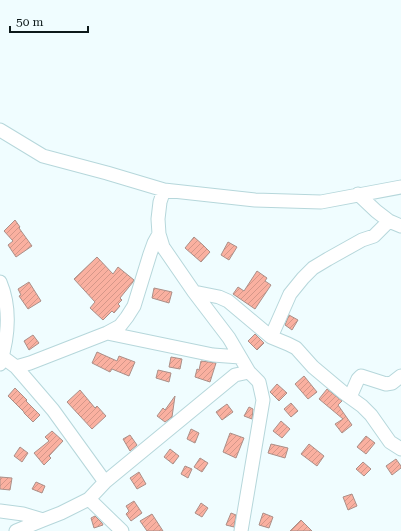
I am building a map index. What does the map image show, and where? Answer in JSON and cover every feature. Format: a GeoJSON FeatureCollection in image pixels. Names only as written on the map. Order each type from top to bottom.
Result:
{"type":"FeatureCollection","features":[{"type":"Feature","properties":{"kind":"street"},"geometry":{"type":"LineString","coordinates":[[0,130],[43,156],[164,190],[255,200],[320,202],[401,187]]}},
{"type":"Feature","properties":{"kind":"street"},"geometry":{"type":"LineString","coordinates":[[164,190],[158,214],[159,234],[163,248],[229,338],[249,372],[259,382],[262,400],[241,531]]}},
{"type":"Feature","properties":{"kind":"street"},"geometry":{"type":"LineString","coordinates":[[272,337],[290,294],[313,268],[362,240],[374,236],[395,223],[376,211],[358,194]]}},
{"type":"Feature","properties":{"kind":"street"},"geometry":{"type":"LineString","coordinates":[[16,367],[107,333],[120,326],[134,306],[150,254],[159,234]]}},
{"type":"Feature","properties":{"kind":"street"},"geometry":{"type":"LineString","coordinates":[[0,282],[7,312],[7,329],[1,359],[16,367],[53,410],[105,482]]}},
{"type":"Feature","properties":{"kind":"street"},"geometry":{"type":"LineString","coordinates":[[194,292],[219,297],[228,301],[272,337],[296,348],[313,367],[362,406],[390,442],[401,449]]}},
{"type":"Feature","properties":{"kind":"street"},"geometry":{"type":"LineString","coordinates":[[107,333],[213,355],[240,357]]}},
{"type":"Feature","properties":{"kind":"street"},"geometry":{"type":"LineString","coordinates":[[16,531],[61,514],[89,499],[105,482],[235,375],[249,372]]}},
{"type":"Feature","properties":{"kind":"street"},"geometry":{"type":"LineString","coordinates":[[350,397],[358,379],[361,376],[386,384],[392,383],[401,376]]}},
{"type":"Feature","properties":{"kind":"street"},"geometry":{"type":"LineString","coordinates":[[89,499],[122,531]]}},
{"type":"Feature","properties":{"kind":"street"},"geometry":{"type":"LineString","coordinates":[[0,511],[23,514],[43,520]]}},
{"type":"Feature","properties":{"kind":"building"},"geometry":{"type":"Polygon","coordinates":[[[15,220],[32,246],[16,257],[8,245],[13,241],[4,231],[15,220]]]}},
{"type":"Feature","properties":{"kind":"building"},"geometry":{"type":"Polygon","coordinates":[[[194,237],[210,252],[201,262],[185,248],[194,237]]]}},
{"type":"Feature","properties":{"kind":"building"},"geometry":{"type":"Polygon","coordinates":[[[228,242],[237,247],[229,260],[221,255],[228,242]]]}},
{"type":"Feature","properties":{"kind":"building"},"geometry":{"type":"Polygon","coordinates":[[[97,257],[113,274],[118,267],[134,280],[120,298],[122,300],[118,304],[120,306],[114,313],[112,311],[103,320],[90,308],[95,302],[74,279],[97,257]]]}},
{"type":"Feature","properties":{"kind":"building"},"geometry":{"type":"Polygon","coordinates":[[[257,271],[267,278],[265,281],[271,285],[255,309],[233,294],[238,287],[244,291],[257,271]]]}},
{"type":"Feature","properties":{"kind":"building"},"geometry":{"type":"Polygon","coordinates":[[[29,282],[41,301],[28,309],[19,296],[21,295],[18,289],[29,282]]]}},
{"type":"Feature","properties":{"kind":"building"},"geometry":{"type":"Polygon","coordinates":[[[154,288],[172,292],[169,303],[152,298],[154,288]]]}},
{"type":"Feature","properties":{"kind":"building"},"geometry":{"type":"Polygon","coordinates":[[[289,315],[298,320],[292,330],[285,325],[289,315]]]}},
{"type":"Feature","properties":{"kind":"building"},"geometry":{"type":"Polygon","coordinates":[[[255,334],[264,343],[257,350],[248,341],[255,334]]]}},
{"type":"Feature","properties":{"kind":"building"},"geometry":{"type":"Polygon","coordinates":[[[33,335],[39,343],[29,350],[24,341],[33,335]]]}},
{"type":"Feature","properties":{"kind":"building"},"geometry":{"type":"Polygon","coordinates":[[[97,352],[117,361],[119,356],[135,362],[129,376],[112,369],[110,372],[92,363],[97,352]]]}},
{"type":"Feature","properties":{"kind":"building"},"geometry":{"type":"Polygon","coordinates":[[[171,357],[182,359],[180,369],[169,367],[171,357]]]}},
{"type":"Feature","properties":{"kind":"building"},"geometry":{"type":"Polygon","coordinates":[[[201,361],[216,363],[210,382],[195,377],[197,369],[199,370],[201,361]]]}},
{"type":"Feature","properties":{"kind":"building"},"geometry":{"type":"Polygon","coordinates":[[[158,370],[171,373],[169,382],[156,378],[158,370]]]}},
{"type":"Feature","properties":{"kind":"building"},"geometry":{"type":"Polygon","coordinates":[[[304,376],[317,392],[308,399],[295,384],[304,376]]]}},
{"type":"Feature","properties":{"kind":"building"},"geometry":{"type":"Polygon","coordinates":[[[277,384],[287,393],[279,401],[270,392],[277,384]]]}},
{"type":"Feature","properties":{"kind":"building"},"geometry":{"type":"Polygon","coordinates":[[[15,388],[40,415],[33,422],[8,396],[15,388]]]}},
{"type":"Feature","properties":{"kind":"building"},"geometry":{"type":"Polygon","coordinates":[[[327,389],[342,401],[338,405],[352,425],[342,433],[335,424],[343,419],[319,399],[327,389]]]}},
{"type":"Feature","properties":{"kind":"building"},"geometry":{"type":"Polygon","coordinates":[[[80,390],[95,408],[97,406],[106,416],[92,429],[67,402],[80,390]]]}},
{"type":"Feature","properties":{"kind":"building"},"geometry":{"type":"Polygon","coordinates":[[[175,396],[172,417],[165,422],[157,416],[163,408],[165,410],[175,396]]]}},
{"type":"Feature","properties":{"kind":"building"},"geometry":{"type":"Polygon","coordinates":[[[291,403],[298,411],[291,417],[284,409],[291,403]]]}},
{"type":"Feature","properties":{"kind":"building"},"geometry":{"type":"Polygon","coordinates":[[[227,404],[233,412],[222,420],[216,412],[227,404]]]}},
{"type":"Feature","properties":{"kind":"building"},"geometry":{"type":"Polygon","coordinates":[[[249,407],[253,409],[252,419],[244,416],[249,407]]]}},
{"type":"Feature","properties":{"kind":"building"},"geometry":{"type":"Polygon","coordinates":[[[281,421],[290,429],[282,438],[273,431],[281,421]]]}},
{"type":"Feature","properties":{"kind":"building"},"geometry":{"type":"Polygon","coordinates":[[[191,429],[199,433],[195,443],[187,439],[191,429]]]}},
{"type":"Feature","properties":{"kind":"building"},"geometry":{"type":"Polygon","coordinates":[[[52,431],[63,441],[49,456],[51,458],[44,465],[34,453],[49,441],[45,437],[52,431]]]}},
{"type":"Feature","properties":{"kind":"building"},"geometry":{"type":"Polygon","coordinates":[[[230,433],[244,438],[236,458],[223,452],[230,433]]]}},
{"type":"Feature","properties":{"kind":"building"},"geometry":{"type":"Polygon","coordinates":[[[130,435],[137,445],[130,451],[123,439],[130,435]]]}},
{"type":"Feature","properties":{"kind":"building"},"geometry":{"type":"Polygon","coordinates":[[[366,436],[375,443],[366,454],[357,447],[366,436]]]}},
{"type":"Feature","properties":{"kind":"building"},"geometry":{"type":"Polygon","coordinates":[[[271,444],[288,448],[285,458],[268,453],[271,444]]]}},
{"type":"Feature","properties":{"kind":"building"},"geometry":{"type":"Polygon","coordinates":[[[309,444],[324,456],[317,466],[301,454],[309,444]]]}},
{"type":"Feature","properties":{"kind":"building"},"geometry":{"type":"Polygon","coordinates":[[[20,447],[28,453],[22,462],[14,456],[20,447]]]}},
{"type":"Feature","properties":{"kind":"building"},"geometry":{"type":"Polygon","coordinates":[[[170,449],[179,456],[173,464],[164,457],[170,449]]]}},
{"type":"Feature","properties":{"kind":"building"},"geometry":{"type":"Polygon","coordinates":[[[200,458],[208,463],[202,472],[194,467],[200,458]]]}},
{"type":"Feature","properties":{"kind":"building"},"geometry":{"type":"Polygon","coordinates":[[[396,459],[401,468],[392,475],[386,466],[396,459]]]}},
{"type":"Feature","properties":{"kind":"building"},"geometry":{"type":"Polygon","coordinates":[[[363,462],[371,469],[364,476],[356,469],[363,462]]]}},
{"type":"Feature","properties":{"kind":"building"},"geometry":{"type":"Polygon","coordinates":[[[185,466],[192,469],[188,478],[181,474],[185,466]]]}},
{"type":"Feature","properties":{"kind":"building"},"geometry":{"type":"Polygon","coordinates":[[[139,472],[146,484],[137,489],[130,478],[139,472]]]}},
{"type":"Feature","properties":{"kind":"building"},"geometry":{"type":"Polygon","coordinates":[[[0,477],[12,478],[10,490],[0,489],[0,477]]]}},
{"type":"Feature","properties":{"kind":"building"},"geometry":{"type":"Polygon","coordinates":[[[36,482],[45,486],[42,493],[32,489],[36,482]]]}},
{"type":"Feature","properties":{"kind":"building"},"geometry":{"type":"Polygon","coordinates":[[[352,494],[357,506],[348,510],[343,497],[352,494]]]}},
{"type":"Feature","properties":{"kind":"building"},"geometry":{"type":"Polygon","coordinates":[[[134,501],[142,513],[131,521],[126,514],[129,511],[126,506],[134,501]]]}},
{"type":"Feature","properties":{"kind":"building"},"geometry":{"type":"Polygon","coordinates":[[[201,503],[208,508],[202,517],[195,513],[201,503]]]}},
{"type":"Feature","properties":{"kind":"building"},"geometry":{"type":"Polygon","coordinates":[[[231,513],[236,515],[234,527],[226,525],[231,513]]]}},
{"type":"Feature","properties":{"kind":"building"},"geometry":{"type":"Polygon","coordinates":[[[263,513],[273,517],[269,528],[259,525],[263,513]]]}},
{"type":"Feature","properties":{"kind":"building"},"geometry":{"type":"Polygon","coordinates":[[[152,514],[163,531],[147,531],[140,521],[152,514]]]}},
{"type":"Feature","properties":{"kind":"building"},"geometry":{"type":"Polygon","coordinates":[[[95,516],[103,525],[94,528],[91,518],[95,516]]]}},
{"type":"Feature","properties":{"kind":"building"},"geometry":{"type":"Polygon","coordinates":[[[301,520],[312,531],[290,531],[301,520]]]}}]}
